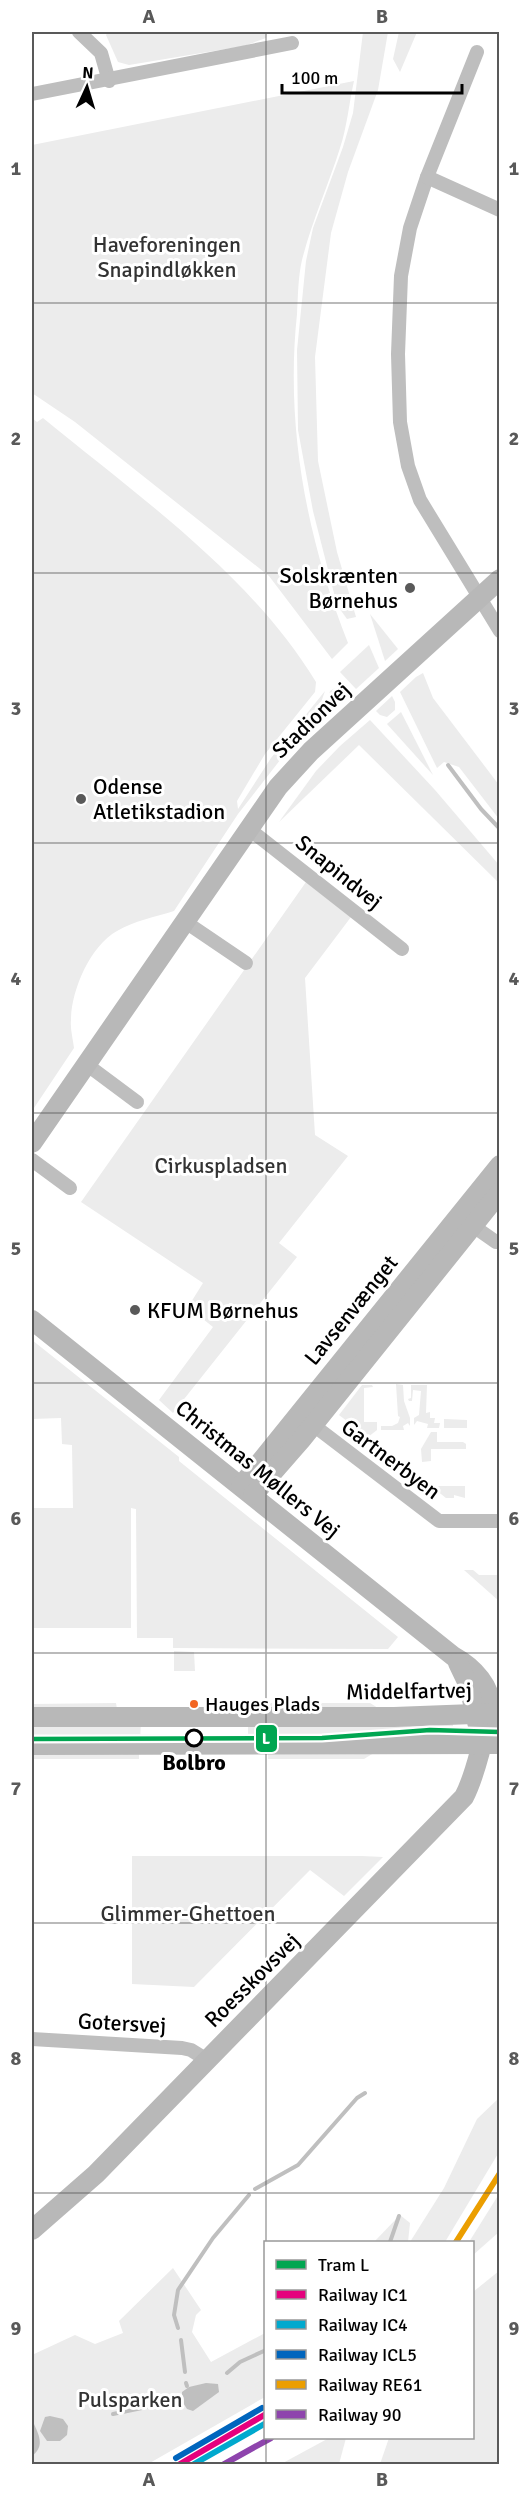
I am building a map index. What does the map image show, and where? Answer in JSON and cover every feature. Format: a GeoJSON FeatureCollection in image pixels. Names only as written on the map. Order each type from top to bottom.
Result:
{"type":"FeatureCollection","features":[{"type":"Feature","properties":{"kind":"street"},"geometry":{"type":"LineString","coordinates":[[78,32],[101,53],[110,81]]}},
{"type":"Feature","properties":{"kind":"street"},"geometry":{"type":"LineString","coordinates":[[32,94],[110,81],[292,43]]}},
{"type":"Feature","properties":{"kind":"street"},"geometry":{"type":"LineString","coordinates":[[477,52],[427,177],[410,228],[402,276],[398,354],[400,422],[408,466],[420,500],[500,631]]}},
{"type":"Feature","properties":{"kind":"street"},"geometry":{"type":"LineString","coordinates":[[427,177],[500,210]]}},
{"type":"Feature","properties":{"kind":"street","name":"Stadionvej"},"geometry":{"type":"LineString","coordinates":[[32,1143],[278,787],[311,751],[500,579]]}},
{"type":"Feature","properties":{"kind":"street","name":"Snapindvej"},"geometry":{"type":"LineString","coordinates":[[249,829],[402,949]]}},
{"type":"Feature","properties":{"kind":"street"},"geometry":{"type":"LineString","coordinates":[[184,921],[246,963]]}},
{"type":"Feature","properties":{"kind":"street"},"geometry":{"type":"LineString","coordinates":[[86,1064],[137,1102]]}},
{"type":"Feature","properties":{"kind":"street"},"geometry":{"type":"LineString","coordinates":[[32,1160],[70,1188]]}},
{"type":"Feature","properties":{"kind":"street","name":"Lavsenvænget"},"geometry":{"type":"LineString","coordinates":[[247,1491],[466,1220],[500,1165]]}},
{"type":"Feature","properties":{"kind":"street","name":"Lavsenvænget"},"geometry":{"type":"LineString","coordinates":[[466,1220],[500,1192]]}},
{"type":"Feature","properties":{"kind":"street"},"geometry":{"type":"LineString","coordinates":[[466,1220],[496,1242],[500,1242]]}},
{"type":"Feature","properties":{"kind":"street","name":"Christmas Møllers Vej"},"geometry":{"type":"LineString","coordinates":[[32,1320],[453,1656],[471,1667],[482,1681],[491,1699],[491,1717]]}},
{"type":"Feature","properties":{"kind":"street","name":"Gartnerbyen"},"geometry":{"type":"LineString","coordinates":[[306,1420],[439,1521],[500,1521]]}},
{"type":"Feature","properties":{"kind":"street","name":"Middelfartvej"},"geometry":{"type":"LineString","coordinates":[[32,1717],[491,1717]]}},
{"type":"Feature","properties":{"kind":"street","name":"Roesskovsvej"},"geometry":{"type":"LineString","coordinates":[[32,2230],[90,2180],[464,1797],[490,1745],[491,1717]]}},
{"type":"Feature","properties":{"kind":"street"},"geometry":{"type":"LineString","coordinates":[[32,1745],[490,1745]]}},
{"type":"Feature","properties":{"kind":"street","name":"Gotersvej"},"geometry":{"type":"LineString","coordinates":[[32,2039],[182,2048],[191,2050],[207,2060]]}},
{"type":"Feature","properties":{"kind":"green space"},"geometry":{"type":"Polygon","coordinates":[[[108,32],[267,32],[266,38],[244,46],[129,65],[118,62],[106,35],[108,32]]]}},
{"type":"Feature","properties":{"kind":"green space"},"geometry":{"type":"Polygon","coordinates":[[[363,32],[388,32],[378,90],[348,172],[331,233],[315,357],[318,461],[337,552],[356,617],[347,619],[337,605],[313,511],[298,430],[297,350],[306,261],[313,228],[353,113],[363,32]]]}},
{"type":"Feature","properties":{"kind":"green space"},"geometry":{"type":"Polygon","coordinates":[[[399,32],[417,32],[400,72],[393,59],[399,32]]]}},
{"type":"Feature","properties":{"kind":"green space","name":"Haveforeningen Snapindløkken"},"geometry":{"type":"Polygon","coordinates":[[[354,81],[342,140],[302,260],[294,356],[297,440],[303,482],[321,564],[348,643],[332,659],[269,576],[75,422],[32,393],[32,145],[354,81]]]}},
{"type":"Feature","properties":{"kind":"green space"},"geometry":{"type":"Polygon","coordinates":[[[32,418],[37,422],[43,418],[191,539],[259,607],[290,643],[316,682],[315,692],[265,754],[237,801],[238,809],[271,758],[325,691],[312,728],[284,755],[238,814],[174,911],[137,922],[117,931],[98,947],[84,970],[74,996],[71,1027],[74,1048],[32,1111],[32,418]]]}},
{"type":"Feature","properties":{"kind":"green space"},"geometry":{"type":"Polygon","coordinates":[[[370,614],[398,649],[385,661],[370,614]]]}},
{"type":"Feature","properties":{"kind":"green space"},"geometry":{"type":"Polygon","coordinates":[[[369,645],[379,668],[356,689],[340,672],[369,645]]]}},
{"type":"Feature","properties":{"kind":"green space"},"geometry":{"type":"Polygon","coordinates":[[[423,673],[433,698],[499,785],[499,819],[459,767],[444,762],[437,768],[400,692],[423,673]]]}},
{"type":"Feature","properties":{"kind":"green space"},"geometry":{"type":"Polygon","coordinates":[[[335,688],[340,691],[342,702],[323,718],[330,691],[335,688]]]}},
{"type":"Feature","properties":{"kind":"green space"},"geometry":{"type":"Polygon","coordinates":[[[392,696],[395,710],[387,717],[380,715],[376,711],[392,696]]]}},
{"type":"Feature","properties":{"kind":"green space"},"geometry":{"type":"Polygon","coordinates":[[[401,712],[433,775],[387,724],[401,712]]]}},
{"type":"Feature","properties":{"kind":"green space"},"geometry":{"type":"Polygon","coordinates":[[[370,720],[435,790],[499,865],[499,883],[359,745],[279,822],[316,771],[370,720]]]}},
{"type":"Feature","properties":{"kind":"green space","name":"Cirkuspladsen"},"geometry":{"type":"Polygon","coordinates":[[[306,882],[351,917],[305,978],[315,1135],[348,1156],[279,1243],[297,1257],[173,1413],[159,1400],[213,1327],[188,1307],[203,1283],[81,1202],[306,882]]]}},
{"type":"Feature","properties":{"kind":"green space"},"geometry":{"type":"Polygon","coordinates":[[[32,1340],[398,1637],[388,1649],[173,1648],[173,1638],[137,1638],[136,1509],[131,1508],[131,1628],[32,1628],[32,1508],[73,1508],[72,1445],[62,1444],[61,1418],[32,1419],[32,1340]]]}},
{"type":"Feature","properties":{"kind":"green space"},"geometry":{"type":"Polygon","coordinates":[[[396,1384],[403,1385],[410,1426],[408,1423],[403,1426],[404,1430],[381,1430],[381,1426],[392,1426],[398,1423],[400,1417],[398,1416],[396,1384]]]}},
{"type":"Feature","properties":{"kind":"green space"},"geometry":{"type":"Polygon","coordinates":[[[362,1385],[373,1387],[364,1388],[364,1422],[377,1422],[377,1430],[368,1437],[339,1415],[362,1385]]]}},
{"type":"Feature","properties":{"kind":"green space"},"geometry":{"type":"Polygon","coordinates":[[[411,1385],[427,1385],[426,1413],[430,1412],[430,1418],[435,1418],[434,1423],[440,1423],[439,1428],[427,1428],[428,1424],[417,1421],[414,1425],[414,1418],[419,1415],[421,1391],[413,1390],[412,1401],[409,1401],[411,1385]]]}},
{"type":"Feature","properties":{"kind":"green space"},"geometry":{"type":"Polygon","coordinates":[[[444,1419],[467,1420],[467,1428],[444,1428],[444,1419]]]}},
{"type":"Feature","properties":{"kind":"green space"},"geometry":{"type":"Polygon","coordinates":[[[431,1432],[437,1432],[437,1442],[463,1442],[466,1444],[466,1449],[431,1449],[431,1461],[422,1462],[421,1449],[431,1432]]]}},
{"type":"Feature","properties":{"kind":"green space"},"geometry":{"type":"Polygon","coordinates":[[[431,1486],[465,1486],[465,1498],[454,1495],[454,1498],[446,1498],[431,1486]]]}},
{"type":"Feature","properties":{"kind":"green space"},"geometry":{"type":"Polygon","coordinates":[[[464,1570],[473,1570],[479,1575],[499,1575],[499,1601],[464,1570]]]}},
{"type":"Feature","properties":{"kind":"green space"},"geometry":{"type":"Polygon","coordinates":[[[174,1651],[194,1652],[195,1671],[174,1671],[174,1651]]]}},
{"type":"Feature","properties":{"kind":"green space"},"geometry":{"type":"Polygon","coordinates":[[[116,1703],[117,1709],[32,1714],[32,1704],[116,1703]]]}},
{"type":"Feature","properties":{"kind":"green space"},"geometry":{"type":"Polygon","coordinates":[[[270,1703],[370,1703],[386,1713],[270,1709],[270,1703]]]}},
{"type":"Feature","properties":{"kind":"green space"},"geometry":{"type":"Polygon","coordinates":[[[32,1720],[141,1720],[140,1742],[32,1742],[32,1720]]]}},
{"type":"Feature","properties":{"kind":"green space"},"geometry":{"type":"Polygon","coordinates":[[[248,1720],[453,1720],[453,1736],[248,1742],[248,1720]]]}},
{"type":"Feature","properties":{"kind":"green space"},"geometry":{"type":"Polygon","coordinates":[[[32,1748],[139,1749],[139,1759],[32,1759],[32,1748]]]}},
{"type":"Feature","properties":{"kind":"green space"},"geometry":{"type":"Polygon","coordinates":[[[382,1748],[364,1759],[268,1759],[268,1753],[382,1748]]]}},
{"type":"Feature","properties":{"kind":"green space","name":"Glimmer-Ghettoen"},"geometry":{"type":"Polygon","coordinates":[[[132,1856],[383,1857],[344,1896],[310,1870],[194,1987],[132,1984],[132,1856]]]}},
{"type":"Feature","properties":{"kind":"green space"},"geometry":{"type":"Polygon","coordinates":[[[499,2098],[499,2152],[446,2241],[411,2241],[444,2188],[477,2119],[499,2098]]]}},
{"type":"Feature","properties":{"kind":"green space"},"geometry":{"type":"Polygon","coordinates":[[[499,2194],[499,2232],[474,2254],[474,2241],[470,2241],[499,2194]]]}},
{"type":"Feature","properties":{"kind":"green space"},"geometry":{"type":"Polygon","coordinates":[[[400,2215],[410,2223],[408,2241],[375,2241],[400,2215]]]}},
{"type":"Feature","properties":{"kind":"green space","name":"Pulsparken"},"geometry":{"type":"Polygon","coordinates":[[[173,2268],[201,2310],[196,2315],[192,2332],[211,2362],[264,2334],[264,2398],[148,2464],[32,2464],[32,2355],[75,2335],[95,2344],[123,2333],[119,2321],[173,2268]]]}},
{"type":"Feature","properties":{"kind":"green space"},"geometry":{"type":"Polygon","coordinates":[[[499,2271],[499,2464],[380,2464],[389,2439],[474,2439],[474,2291],[499,2271]]]}},
{"type":"Feature","properties":{"kind":"green space"},"geometry":{"type":"Polygon","coordinates":[[[327,2439],[346,2439],[339,2464],[281,2464],[327,2439]]]}},
{"type":"Feature","properties":{"kind":"shaded area"},"geometry":{"type":"Polygon","coordinates":[[[206,2383],[218,2384],[219,2392],[193,2411],[187,2409],[182,2401],[182,2392],[189,2387],[206,2383]]]}},
{"type":"Feature","properties":{"kind":"shaded area"},"geometry":{"type":"Polygon","coordinates":[[[45,2417],[63,2419],[68,2426],[67,2435],[60,2441],[47,2441],[40,2431],[45,2417]]]}},
{"type":"Feature","properties":{"kind":"shaded area"},"geometry":{"type":"Polygon","coordinates":[[[32,2423],[40,2442],[36,2453],[32,2456],[32,2423]]]}},
{"type":"Feature","properties":{"kind":"waterway"},"geometry":{"type":"LineString","coordinates":[[448,765],[481,809],[500,829]]}},
{"type":"Feature","properties":{"kind":"waterway"},"geometry":{"type":"LineString","coordinates":[[255,2189],[298,2165],[357,2098],[365,2093]]}},
{"type":"Feature","properties":{"kind":"waterway"},"geometry":{"type":"LineString","coordinates":[[178,2328],[174,2315],[178,2290],[213,2238],[249,2195]]}},
{"type":"Feature","properties":{"kind":"waterway"},"geometry":{"type":"LineString","coordinates":[[390,2241],[399,2216]]}},
{"type":"Feature","properties":{"kind":"waterway"},"geometry":{"type":"LineString","coordinates":[[181,2340],[185,2372]]}},
{"type":"Feature","properties":{"kind":"waterway"},"geometry":{"type":"LineString","coordinates":[[227,2373],[240,2362],[264,2351]]}},
{"type":"Feature","properties":{"kind":"waterway"},"geometry":{"type":"LineString","coordinates":[[113,2414],[185,2399]]}},
{"type":"Feature","properties":{"kind":"tram line","name":"L"},"geometry":{"type":"LineString","coordinates":[[32,1739],[322,1738],[430,1730],[500,1732]]}},
{"type":"Feature","properties":{"kind":"rail line","name":"RE61"},"geometry":{"type":"LineString","coordinates":[[457,2241],[500,2173]]}},
{"type":"Feature","properties":{"kind":"rail line","name":"ICL5"},"geometry":{"type":"LineString","coordinates":[[176,2458],[262,2408]]}},
{"type":"Feature","properties":{"kind":"rail line","name":"IC1"},"geometry":{"type":"LineString","coordinates":[[180,2464],[264,2415]]}},
{"type":"Feature","properties":{"kind":"rail line","name":"IC4"},"geometry":{"type":"LineString","coordinates":[[194,2464],[264,2424]]}},
{"type":"Feature","properties":{"kind":"rail line","name":"90"},"geometry":{"type":"LineString","coordinates":[[224,2464],[269,2439]]}},
{"type":"Feature","properties":{"kind":"place","name":"Solskrænten Børnehus"},"geometry":{"type":"Point","coordinates":[410,588]}},
{"type":"Feature","properties":{"kind":"place","name":"Odense Atletikstadion"},"geometry":{"type":"Point","coordinates":[81,799]}},
{"type":"Feature","properties":{"kind":"place","name":"KFUM Børnehus"},"geometry":{"type":"Point","coordinates":[135,1310]}},
{"type":"Feature","properties":{"kind":"place","name":"Hauges Plads"},"geometry":{"type":"Point","coordinates":[194,1704]}},
{"type":"Feature","properties":{"kind":"place","name":"Bolbro"},"geometry":{"type":"Point","coordinates":[194,1738]}}]}
